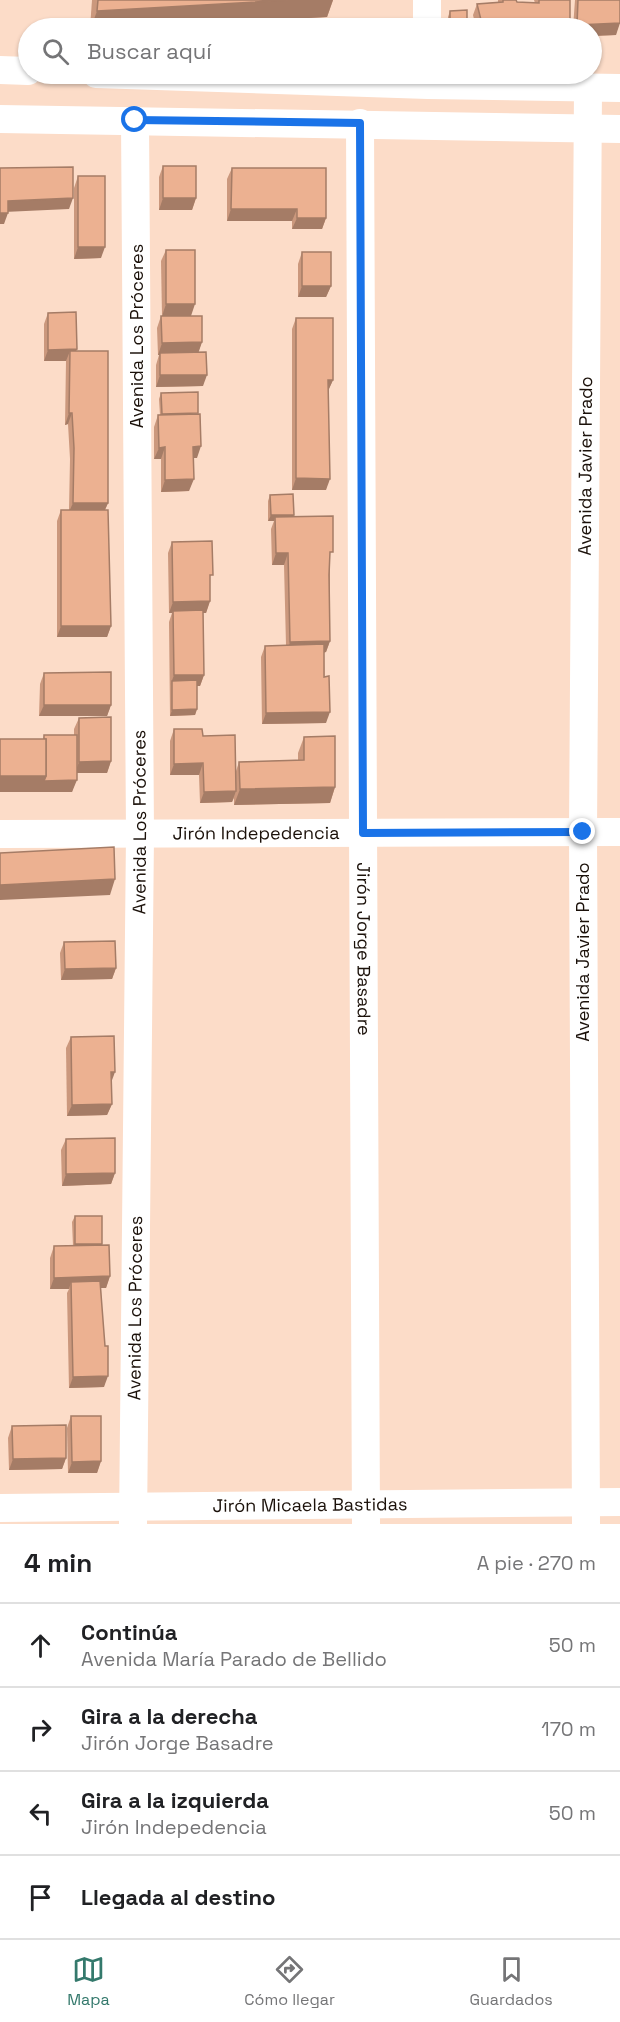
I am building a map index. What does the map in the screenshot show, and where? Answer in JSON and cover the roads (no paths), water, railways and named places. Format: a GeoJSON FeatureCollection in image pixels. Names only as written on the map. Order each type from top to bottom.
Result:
{"type":"FeatureCollection","features":[{"type":"Feature","properties":{"kind":"street"},"geometry":{"type":"LineString","coordinates":[[427,0],[427,18]]}},
{"type":"Feature","properties":{"kind":"street"},"geometry":{"type":"LineString","coordinates":[[0,70],[18,71]]}},
{"type":"Feature","properties":{"kind":"street"},"geometry":{"type":"LineString","coordinates":[[428,84],[428,124]]}},
{"type":"Feature","properties":{"kind":"street"},"geometry":{"type":"LineString","coordinates":[[517,84],[620,88]]}},
{"type":"Feature","properties":{"kind":"street","name":"Avenida Javier Prado"},"geometry":{"type":"LineString","coordinates":[[586,1513],[583,832],[588,88]]}},
{"type":"Feature","properties":{"kind":"street"},"geometry":{"type":"LineString","coordinates":[[0,119],[428,124],[620,129]]}},
{"type":"Feature","properties":{"kind":"street","name":"Avenida Los Próceres"},"geometry":{"type":"LineString","coordinates":[[133,1516],[140,834],[135,120]]}},
{"type":"Feature","properties":{"kind":"street","name":"Jirón Jorge Basadre"},"geometry":{"type":"LineString","coordinates":[[360,123],[366,1514]]}},
{"type":"Feature","properties":{"kind":"street","name":"Jirón Indepedencia"},"geometry":{"type":"LineString","coordinates":[[0,834],[620,832]]}},
{"type":"Feature","properties":{"kind":"street","name":"Jirón Micaela Bastidas"},"geometry":{"type":"LineString","coordinates":[[0,1508],[133,1516],[586,1513],[620,1502]]}}]}
